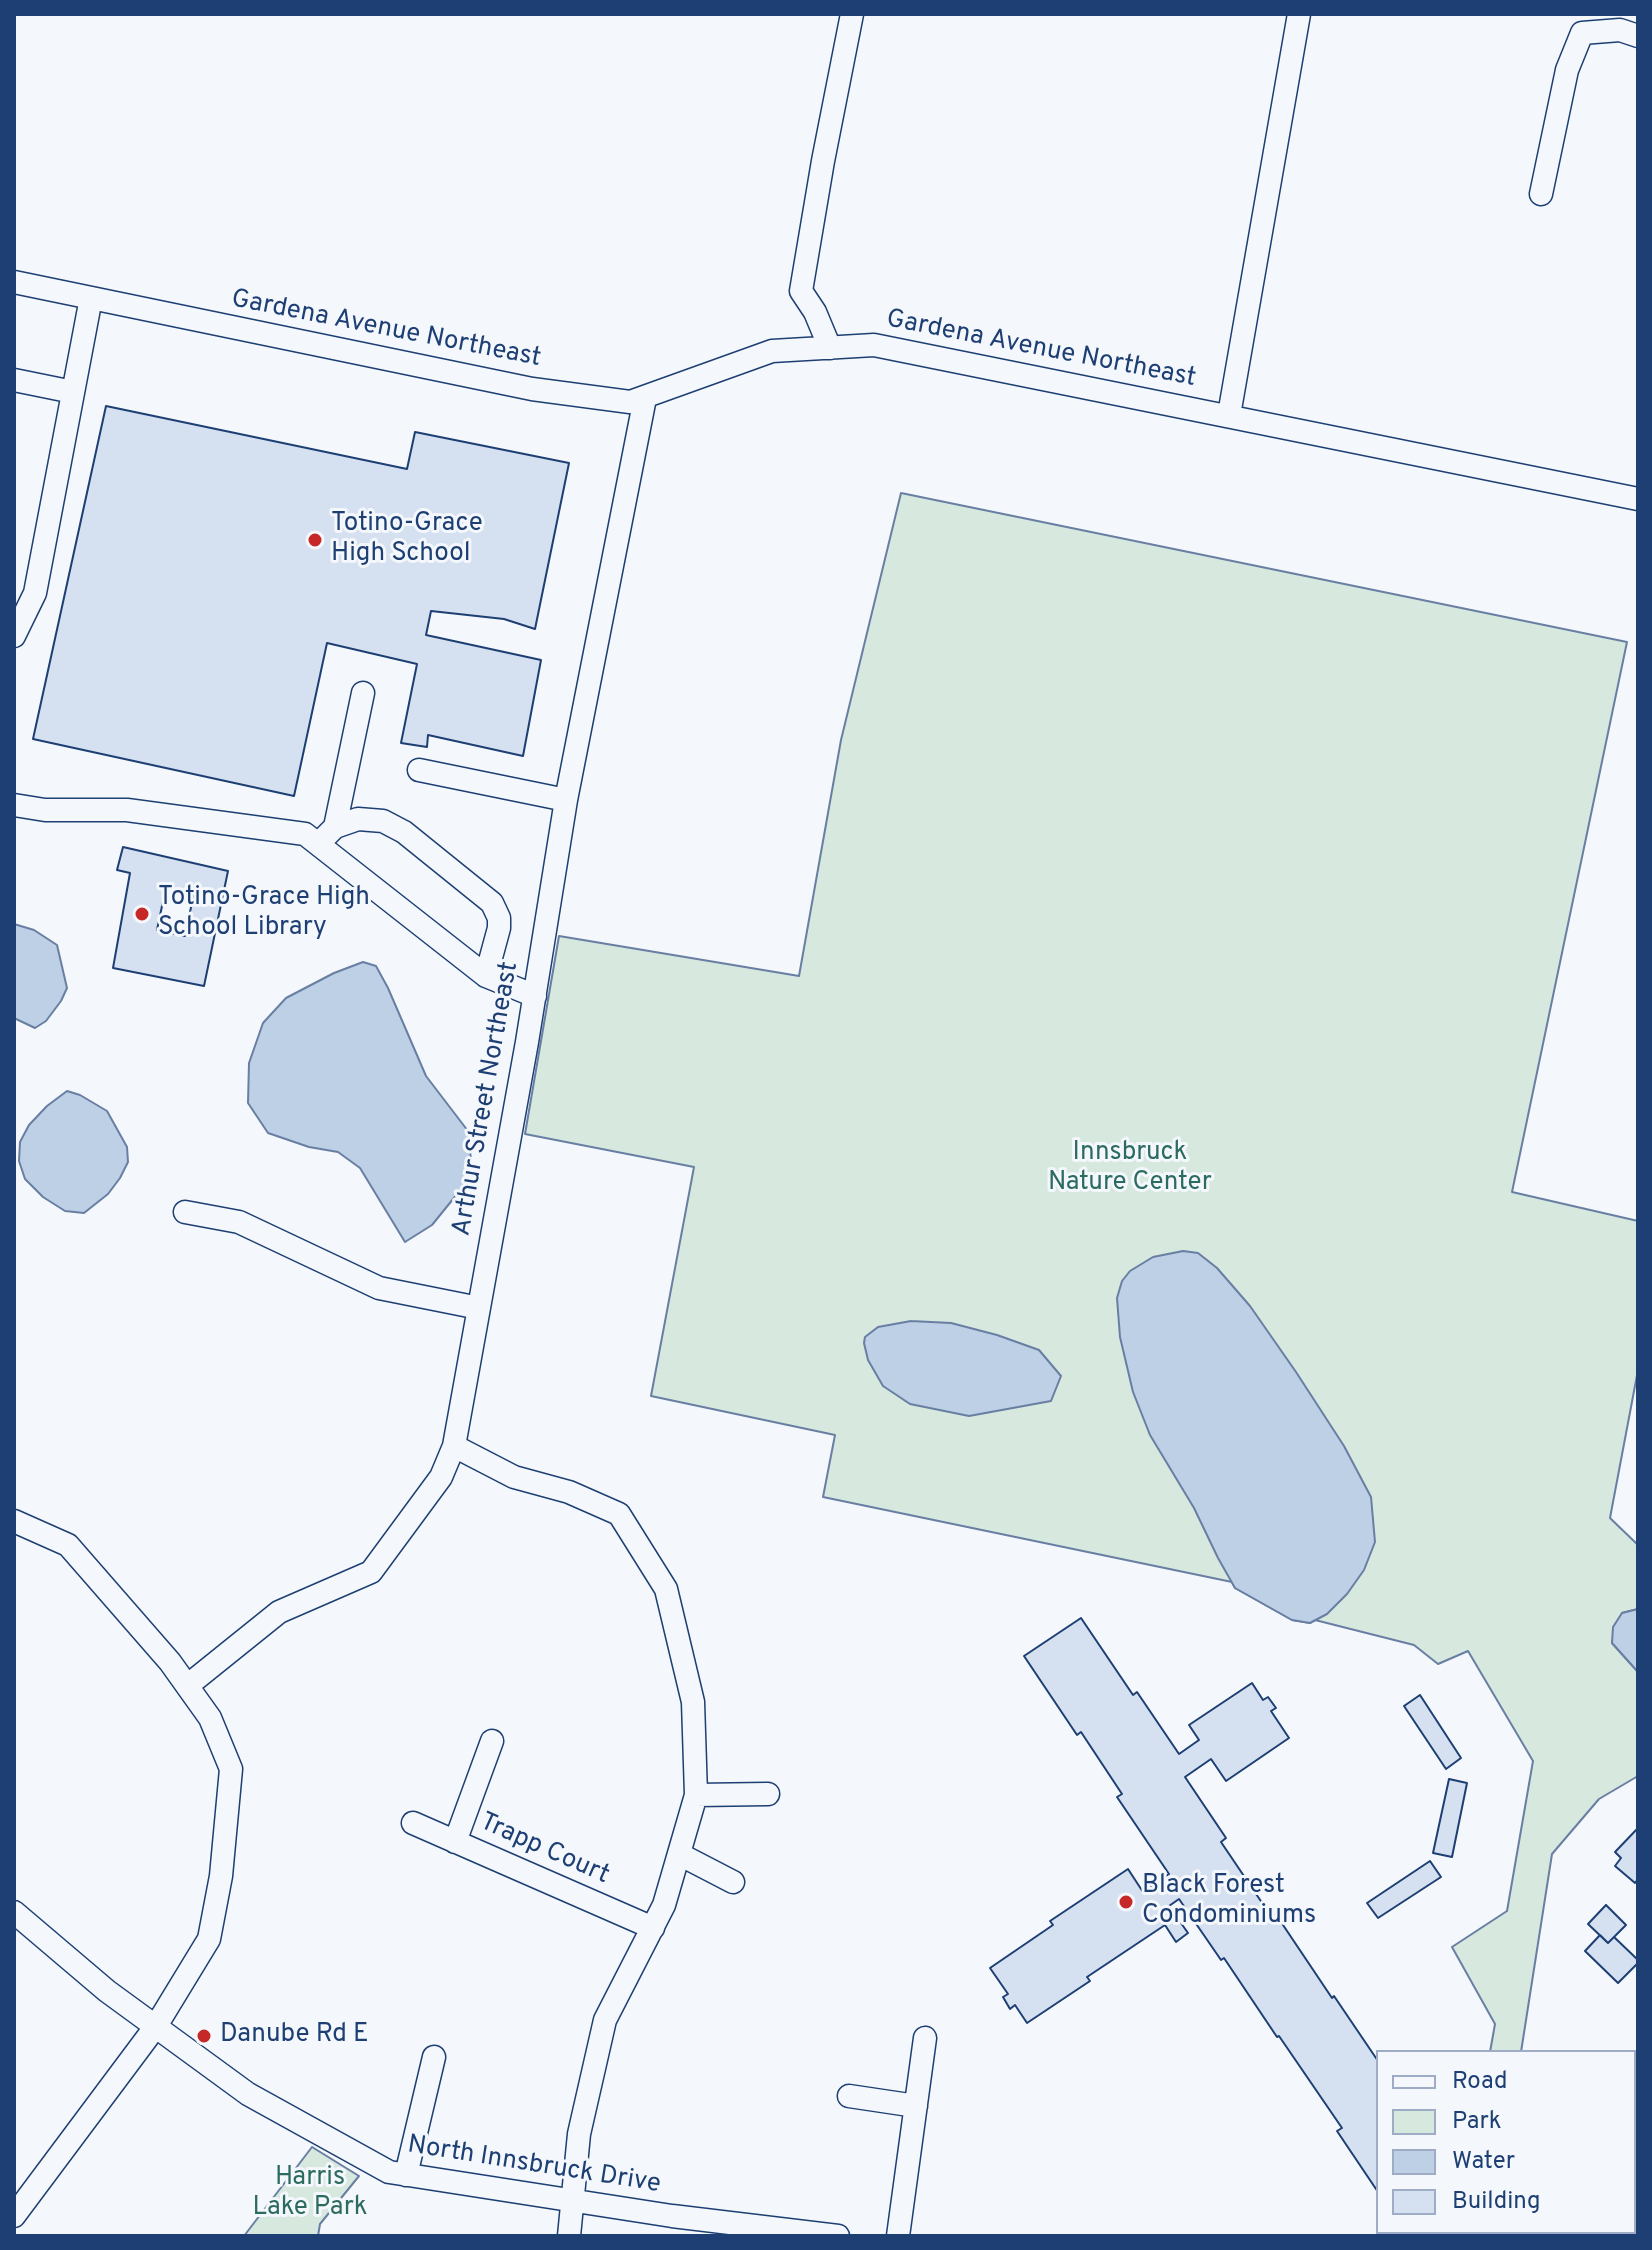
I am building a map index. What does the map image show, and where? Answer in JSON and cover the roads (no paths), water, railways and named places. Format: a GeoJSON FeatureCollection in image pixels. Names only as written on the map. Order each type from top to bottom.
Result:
{"type":"FeatureCollection","features":[{"type":"Feature","properties":{"kind":"street"},"geometry":{"type":"LineString","coordinates":[[830,348],[815,312],[801,291],[852,14]]}},
{"type":"Feature","properties":{"kind":"street"},"geometry":{"type":"LineString","coordinates":[[1229,415],[1299,14]]}},
{"type":"Feature","properties":{"kind":"street"},"geometry":{"type":"LineString","coordinates":[[1541,194],[1567,70],[1582,33],[1620,30],[1638,36]]}},
{"type":"Feature","properties":{"kind":"street","name":"Gardena Avenue Northeast"},"geometry":{"type":"LineString","coordinates":[[14,282],[532,389],[630,402],[772,351],[874,345],[1638,499]]}},
{"type":"Feature","properties":{"kind":"street"},"geometry":{"type":"LineString","coordinates":[[14,636],[35,593],[91,298]]}},
{"type":"Feature","properties":{"kind":"street"},"geometry":{"type":"LineString","coordinates":[[14,380],[73,392]]}},
{"type":"Feature","properties":{"kind":"street","name":"Arthur Street Northeast"},"geometry":{"type":"LineString","coordinates":[[187,1686],[279,1612],[371,1572],[441,1477],[454,1446],[535,996],[566,800],[645,398]]}},
{"type":"Feature","properties":{"kind":"street"},"geometry":{"type":"LineString","coordinates":[[335,827],[363,693]]}},
{"type":"Feature","properties":{"kind":"street"},"geometry":{"type":"LineString","coordinates":[[419,770],[566,800]]}},
{"type":"Feature","properties":{"kind":"street"},"geometry":{"type":"LineString","coordinates":[[14,805],[45,810],[142,812],[305,834],[486,976],[535,996]]}},
{"type":"Feature","properties":{"kind":"street"},"geometry":{"type":"LineString","coordinates":[[319,843],[335,827],[358,819],[383,821],[404,832],[492,903],[499,918],[499,928],[486,976]]}},
{"type":"Feature","properties":{"kind":"street"},"geometry":{"type":"LineString","coordinates":[[185,1212],[239,1222],[379,1288],[479,1308]]}},
{"type":"Feature","properties":{"kind":"street"},"geometry":{"type":"LineString","coordinates":[[454,1446],[514,1477],[569,1492],[619,1514],[666,1589],[693,1702],[696,1795],[664,1905],[605,2020],[579,2134],[569,2236]]}},
{"type":"Feature","properties":{"kind":"street"},"geometry":{"type":"LineString","coordinates":[[14,1521],[68,1545],[170,1662],[210,1718],[231,1769],[221,1876],[209,1939],[156,2026],[14,2216]]}},
{"type":"Feature","properties":{"kind":"street"},"geometry":{"type":"LineString","coordinates":[[455,1842],[492,1741]]}},
{"type":"Feature","properties":{"kind":"street"},"geometry":{"type":"LineString","coordinates":[[696,1795],[768,1794]]}},
{"type":"Feature","properties":{"kind":"street","name":"Trapp Court"},"geometry":{"type":"LineString","coordinates":[[413,1823],[653,1928]]}},
{"type":"Feature","properties":{"kind":"street"},"geometry":{"type":"LineString","coordinates":[[679,1854],[733,1882]]}},
{"type":"Feature","properties":{"kind":"street","name":"North Innsbruck Drive"},"geometry":{"type":"LineString","coordinates":[[14,1912],[107,1991],[248,2094],[389,2172],[572,2202],[838,2236]]}},
{"type":"Feature","properties":{"kind":"street"},"geometry":{"type":"LineString","coordinates":[[898,2236],[925,2038]]}},
{"type":"Feature","properties":{"kind":"street"},"geometry":{"type":"LineString","coordinates":[[406,2175],[434,2057]]}},
{"type":"Feature","properties":{"kind":"street"},"geometry":{"type":"LineString","coordinates":[[849,2096],[916,2106]]}},
{"type":"Feature","properties":{"kind":"water"},"geometry":{"type":"Polygon","coordinates":[[[14,924],[34,930],[57,945],[67,988],[46,1021],[35,1028],[14,1018],[14,924]]]}},
{"type":"Feature","properties":{"kind":"water"},"geometry":{"type":"Polygon","coordinates":[[[363,962],[376,966],[426,1076],[468,1131],[471,1160],[462,1188],[432,1225],[405,1242],[360,1168],[338,1152],[309,1147],[268,1133],[248,1103],[249,1063],[263,1023],[286,998],[363,962]]]}},
{"type":"Feature","properties":{"kind":"water"},"geometry":{"type":"Polygon","coordinates":[[[67,1091],[107,1111],[127,1147],[128,1162],[120,1178],[108,1194],[84,1213],[65,1211],[43,1197],[25,1179],[19,1161],[20,1142],[29,1125],[67,1091]]]}},
{"type":"Feature","properties":{"kind":"water"},"geometry":{"type":"Polygon","coordinates":[[[1183,1251],[1198,1253],[1217,1268],[1250,1306],[1344,1446],[1371,1497],[1375,1542],[1364,1570],[1347,1594],[1327,1614],[1310,1623],[1292,1620],[1235,1588],[1194,1508],[1150,1435],[1133,1392],[1120,1337],[1117,1298],[1122,1281],[1130,1271],[1153,1257],[1183,1251]]]}},
{"type":"Feature","properties":{"kind":"water"},"geometry":{"type":"Polygon","coordinates":[[[911,1321],[951,1323],[1039,1350],[1061,1376],[1051,1401],[969,1416],[910,1404],[883,1386],[868,1360],[864,1343],[865,1337],[878,1327],[911,1321]]]}},
{"type":"Feature","properties":{"kind":"water"},"geometry":{"type":"Polygon","coordinates":[[[1638,1609],[1638,1672],[1612,1643],[1613,1627],[1622,1613],[1638,1609]]]}},
{"type":"Feature","properties":{"kind":"place","name":"Totino-Grace High School"},"geometry":{"type":"Point","coordinates":[315,540]}},
{"type":"Feature","properties":{"kind":"place","name":"Totino-Grace High School Library"},"geometry":{"type":"Point","coordinates":[142,914]}},
{"type":"Feature","properties":{"kind":"place","name":"Black Forest Condominiums"},"geometry":{"type":"Point","coordinates":[1126,1902]}},
{"type":"Feature","properties":{"kind":"place","name":"Danube Rd E"},"geometry":{"type":"Point","coordinates":[204,2036]}},
{"type":"Feature","properties":{"kind":"park label","name":"Innsbruck Nature Center"},"geometry":{"type":"Point","coordinates":[1130,1169]}},
{"type":"Feature","properties":{"kind":"park label","name":"Harris Lake Park"},"geometry":{"type":"Point","coordinates":[310,2194]}}]}
